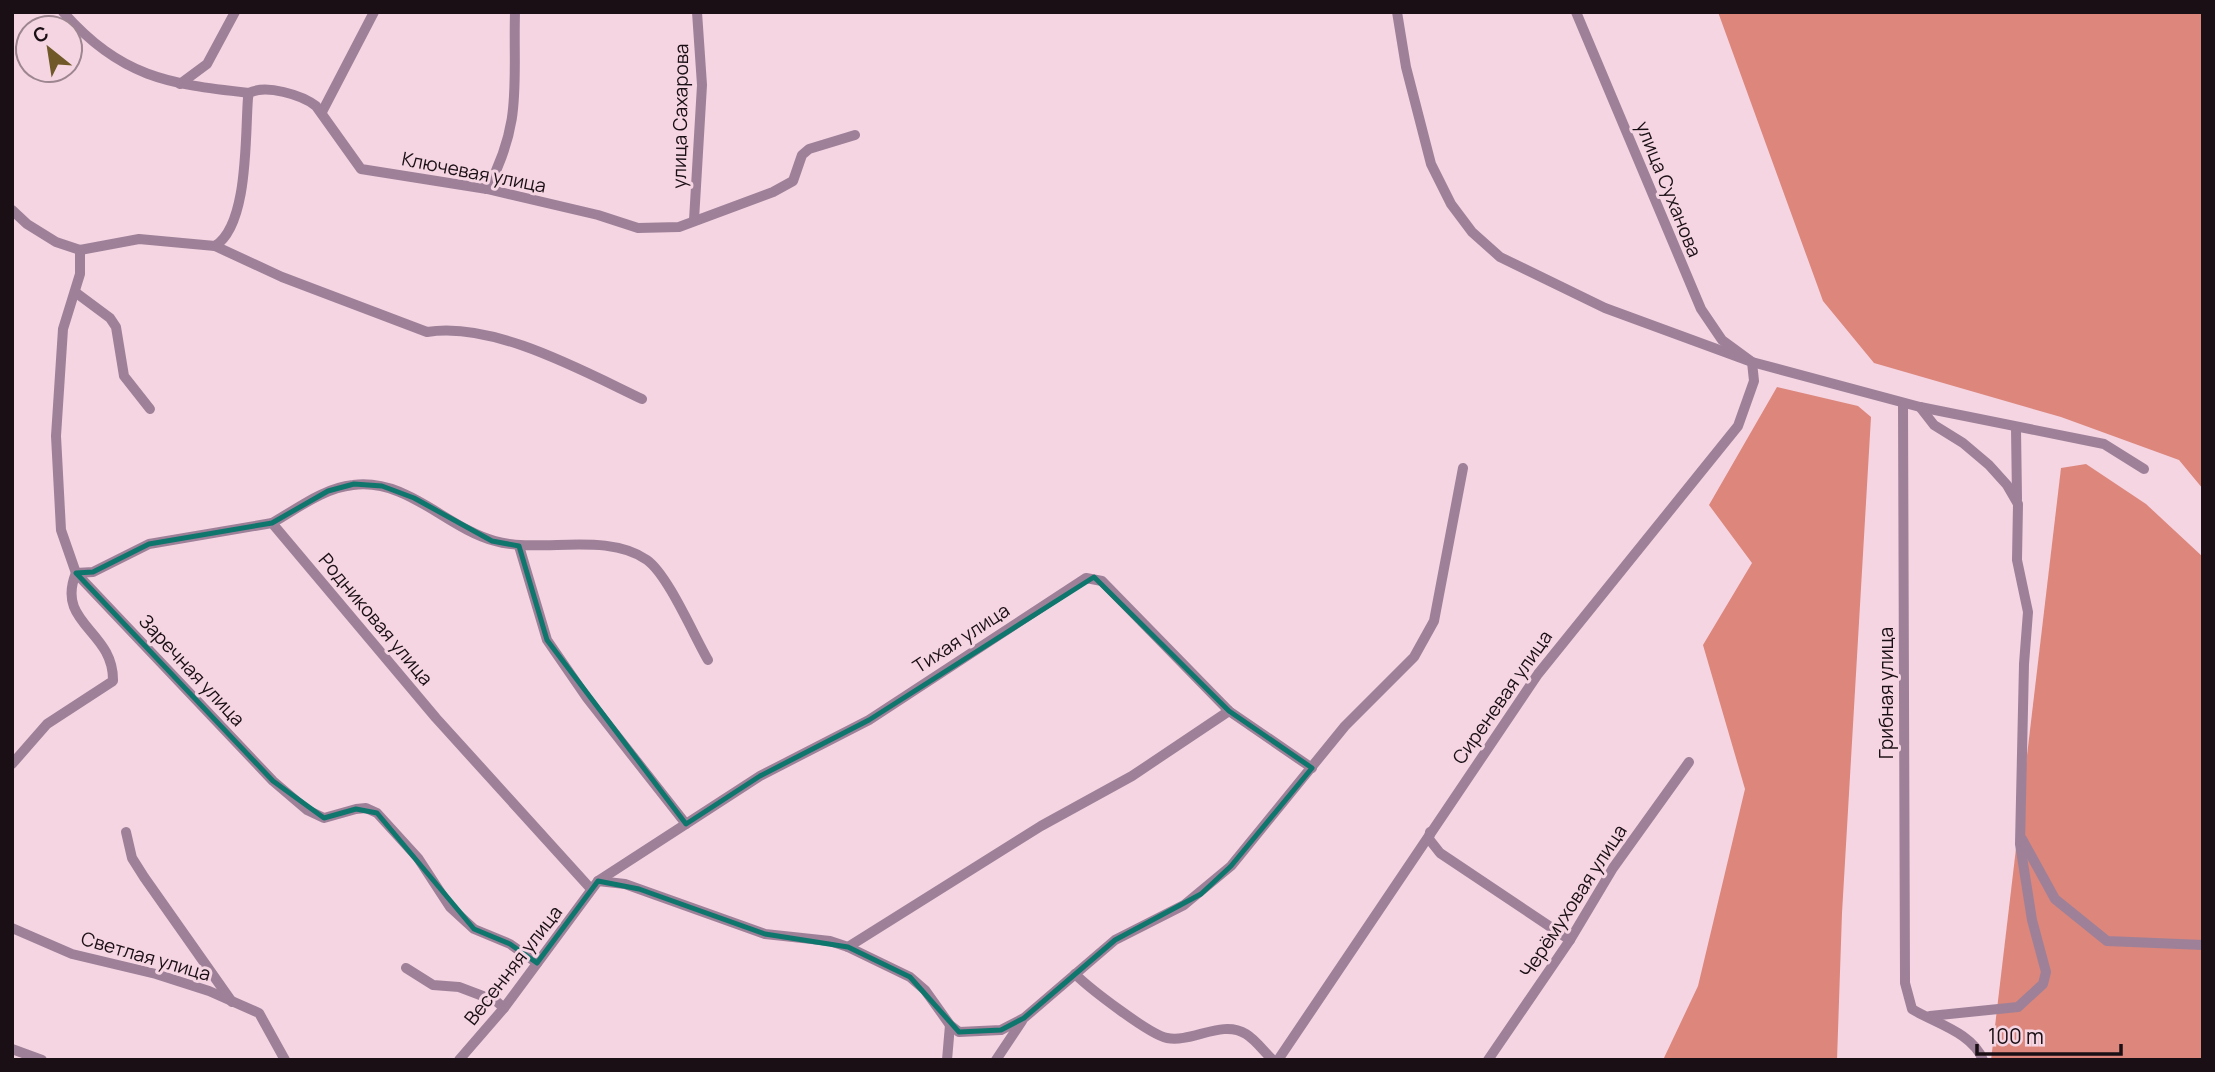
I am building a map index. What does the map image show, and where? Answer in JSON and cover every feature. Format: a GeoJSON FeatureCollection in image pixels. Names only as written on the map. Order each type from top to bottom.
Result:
{"type":"FeatureCollection","features":[{"type":"Feature","properties":{"kind":"street","name":"Ключевая улица"},"geometry":{"type":"LineString","coordinates":[[63,12],[80,31],[122,64],[180,84],[249,93],[260,89],[306,99],[322,111],[361,169],[487,189],[598,215],[638,228],[679,227],[774,192],[793,181],[802,155],[809,149],[855,135]]}},
{"type":"Feature","properties":{"kind":"street"},"geometry":{"type":"LineString","coordinates":[[180,84],[200,70],[214,55],[235,12]]}},
{"type":"Feature","properties":{"kind":"street"},"geometry":{"type":"LineString","coordinates":[[322,111],[374,12]]}},
{"type":"Feature","properties":{"kind":"street"},"geometry":{"type":"LineString","coordinates":[[487,189],[506,150],[514,117],[515,12]]}},
{"type":"Feature","properties":{"kind":"street","name":"улица Сахарова"},"geometry":{"type":"LineString","coordinates":[[694,220],[702,86],[697,12]]}},
{"type":"Feature","properties":{"kind":"street"},"geometry":{"type":"LineString","coordinates":[[1397,12],[1406,67],[1431,164],[1451,204],[1472,232],[1500,257],[1605,308],[1752,362],[1920,407],[2104,444],[2144,469]]}},
{"type":"Feature","properties":{"kind":"street","name":"улица Суханова"},"geometry":{"type":"LineString","coordinates":[[1576,12],[1701,309],[1722,340],[1752,362]]}},
{"type":"Feature","properties":{"kind":"street"},"geometry":{"type":"LineString","coordinates":[[215,246],[227,236],[236,215],[249,93]]}},
{"type":"Feature","properties":{"kind":"street"},"geometry":{"type":"LineString","coordinates":[[12,210],[27,224],[56,242],[80,250],[139,239],[215,246],[282,277],[427,332],[450,328],[538,350],[642,398]]}},
{"type":"Feature","properties":{"kind":"street","name":"Заречная улица"},"geometry":{"type":"LineString","coordinates":[[80,250],[75,292],[63,329],[56,436],[61,530],[76,573],[273,781],[307,810],[324,818],[366,808],[377,813],[418,858],[450,907],[474,929],[510,944],[537,963]]}},
{"type":"Feature","properties":{"kind":"street"},"geometry":{"type":"LineString","coordinates":[[75,292],[110,318],[116,327],[124,376],[150,409]]}},
{"type":"Feature","properties":{"kind":"street","name":"Сиреневая улица"},"geometry":{"type":"LineString","coordinates":[[1276,1060],[1538,674],[1738,426],[1754,382],[1752,362]]}},
{"type":"Feature","properties":{"kind":"street","name":"Грибная улица"},"geometry":{"type":"LineString","coordinates":[[1903,403],[1905,983],[1912,1009],[1930,1016]]}},
{"type":"Feature","properties":{"kind":"street"},"geometry":{"type":"LineString","coordinates":[[1920,407],[1934,425],[1963,443],[1989,465],[2007,485],[2018,503]]}},
{"type":"Feature","properties":{"kind":"street"},"geometry":{"type":"LineString","coordinates":[[1930,1016],[2018,1007],[2043,984],[2046,972],[2032,920],[2020,836],[2024,664],[2028,612],[2017,560],[2015,428]]}},
{"type":"Feature","properties":{"kind":"street"},"geometry":{"type":"LineString","coordinates":[[594,885],[632,886],[765,934],[830,941],[848,947],[910,977],[925,990],[950,1026],[958,1032],[1001,1030],[1024,1018],[1115,940],[1200,894],[1231,866],[1345,726],[1414,657],[1428,638],[1439,598],[1463,468]]}},
{"type":"Feature","properties":{"kind":"street"},"geometry":{"type":"LineString","coordinates":[[12,764],[47,724],[113,681],[114,668],[98,635],[78,618],[71,604],[69,589],[76,573],[93,572],[149,544],[272,523],[328,491],[354,484],[382,486],[414,498],[492,541],[519,546],[565,543],[596,546],[646,559],[659,572],[708,660]]}},
{"type":"Feature","properties":{"kind":"street","name":"Родниковая улица"},"geometry":{"type":"LineString","coordinates":[[272,523],[436,718],[594,885]]}},
{"type":"Feature","properties":{"kind":"street"},"geometry":{"type":"LineString","coordinates":[[519,546],[547,640],[587,698],[686,824]]}},
{"type":"Feature","properties":{"kind":"street","name":"Тихая улица"},"geometry":{"type":"LineString","coordinates":[[594,885],[760,776],[869,720],[1086,578],[1102,581],[1229,711],[1312,768]]}},
{"type":"Feature","properties":{"kind":"street"},"geometry":{"type":"LineString","coordinates":[[848,947],[1041,826],[1132,776],[1229,711]]}},
{"type":"Feature","properties":{"kind":"street","name":"Черёмуховая улица"},"geometry":{"type":"LineString","coordinates":[[1488,1060],[1570,940],[1613,868],[1689,762]]}},
{"type":"Feature","properties":{"kind":"street"},"geometry":{"type":"LineString","coordinates":[[1430,831],[1429,839],[1440,853],[1570,940]]}},
{"type":"Feature","properties":{"kind":"street"},"geometry":{"type":"LineString","coordinates":[[126,832],[132,858],[232,1003]]}},
{"type":"Feature","properties":{"kind":"street"},"geometry":{"type":"LineString","coordinates":[[2020,836],[2055,899],[2107,941],[2203,945]]}},
{"type":"Feature","properties":{"kind":"street","name":"Весенняя улица"},"geometry":{"type":"LineString","coordinates":[[459,1060],[504,1008],[566,928],[594,885]]}},
{"type":"Feature","properties":{"kind":"street","name":"Светлая улица"},"geometry":{"type":"LineString","coordinates":[[12,928],[72,954],[209,990],[258,1013],[285,1060]]}},
{"type":"Feature","properties":{"kind":"street"},"geometry":{"type":"LineString","coordinates":[[406,968],[433,985],[459,987],[496,1001],[504,1008]]}},
{"type":"Feature","properties":{"kind":"street"},"geometry":{"type":"LineString","coordinates":[[1075,974],[1093,991],[1154,1033],[1168,1038],[1234,1030],[1251,1037],[1276,1060]]}},
{"type":"Feature","properties":{"kind":"street"},"geometry":{"type":"LineString","coordinates":[[1930,1016],[1968,1041],[1983,1060]]}},
{"type":"Feature","properties":{"kind":"street"},"geometry":{"type":"LineString","coordinates":[[996,1060],[1024,1018]]}},
{"type":"Feature","properties":{"kind":"street"},"geometry":{"type":"LineString","coordinates":[[947,1060],[950,1026]]}},
{"type":"Feature","properties":{"kind":"street"},"geometry":{"type":"LineString","coordinates":[[12,1049],[42,1060]]}},
{"type":"Feature","properties":{"kind":"highlighted area"},"geometry":{"type":"Polygon","coordinates":[[[354,484],[382,486],[414,498],[492,541],[519,546],[547,640],[686,824],[760,776],[869,720],[1094,577],[1229,711],[1312,768],[1231,866],[1201,894],[1115,940],[1024,1018],[1001,1030],[959,1032],[910,977],[848,947],[765,934],[639,889],[598,881],[537,963],[510,944],[474,929],[377,813],[356,809],[324,818],[273,781],[76,573],[93,572],[149,544],[272,523],[328,491],[354,484]]]}},
{"type":"Feature","properties":{"kind":"shaded area"},"geometry":{"type":"Polygon","coordinates":[[[1718,12],[2203,12],[2203,489],[2179,460],[2061,417],[1874,363],[1823,301],[1718,12]]]}},
{"type":"Feature","properties":{"kind":"shaded area"},"geometry":{"type":"Polygon","coordinates":[[[1777,387],[1858,406],[1871,417],[1842,913],[1837,1060],[1663,1060],[1698,986],[1745,789],[1703,645],[1752,563],[1709,505],[1777,387]]]}},
{"type":"Feature","properties":{"kind":"shaded area"},"geometry":{"type":"Polygon","coordinates":[[[2086,464],[2146,504],[2203,557],[2203,1060],[1991,1060],[2061,468],[2086,464]]]}}]}
